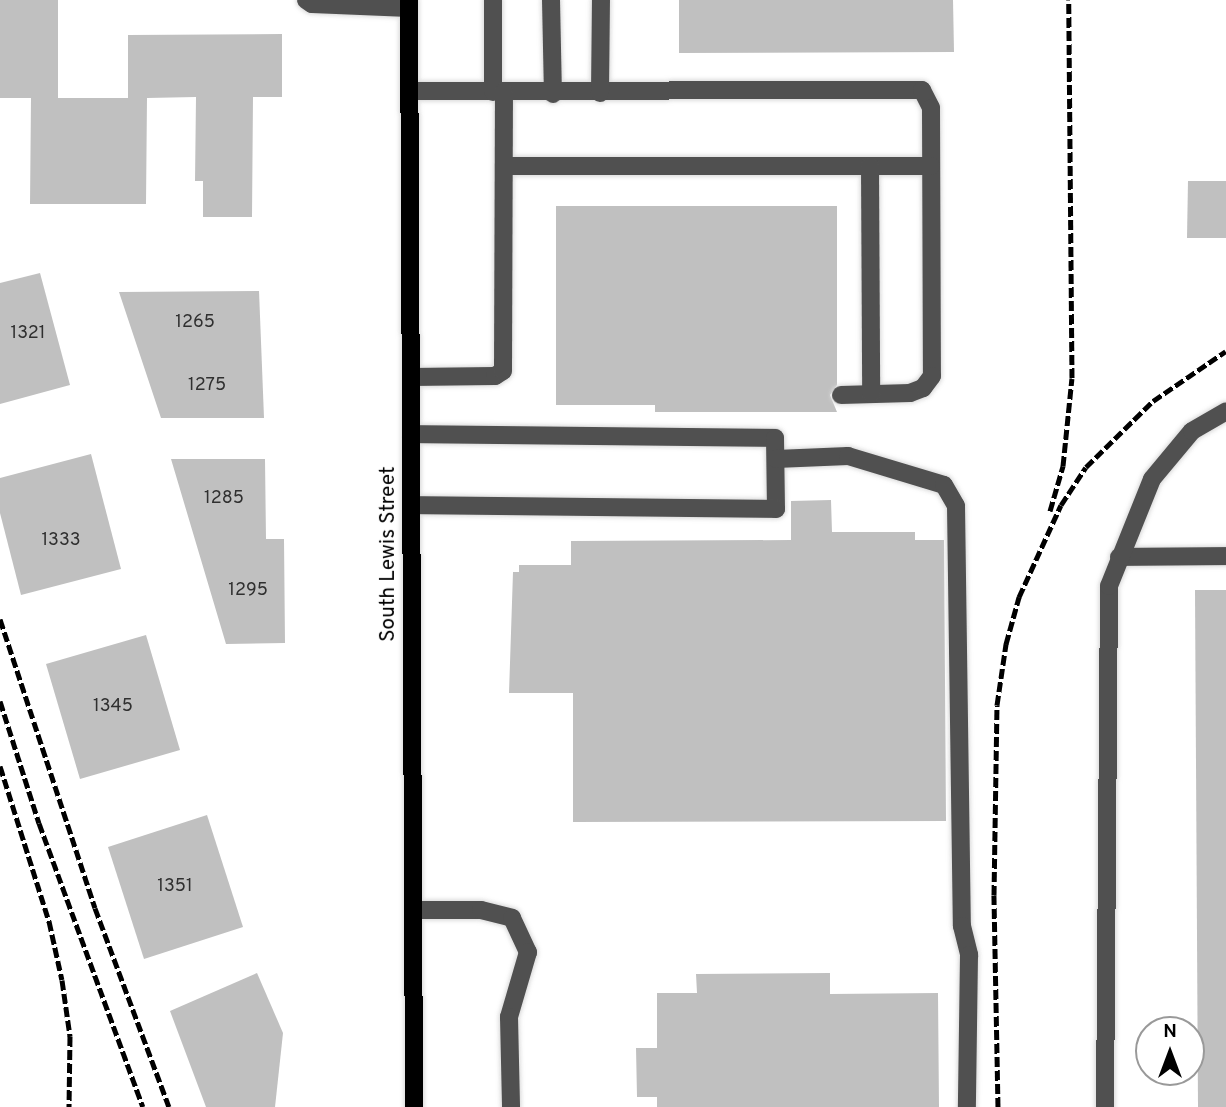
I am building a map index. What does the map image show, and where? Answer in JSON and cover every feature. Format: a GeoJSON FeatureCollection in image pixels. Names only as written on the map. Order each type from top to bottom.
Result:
{"type":"FeatureCollection","features":[{"type":"Feature","properties":{"kind":"main road","name":"South Lewis Street"},"geometry":{"type":"LineString","coordinates":[[409,4],[414,1107]]}},
{"type":"Feature","properties":{"kind":"street"},"geometry":{"type":"LineString","coordinates":[[306,0],[312,4],[409,4]]}},
{"type":"Feature","properties":{"kind":"street"},"geometry":{"type":"LineString","coordinates":[[411,377],[495,376],[503,371],[504,166],[494,0]]}},
{"type":"Feature","properties":{"kind":"street"},"geometry":{"type":"LineString","coordinates":[[551,0],[553,94]]}},
{"type":"Feature","properties":{"kind":"street"},"geometry":{"type":"LineString","coordinates":[[600,93],[601,0]]}},
{"type":"Feature","properties":{"kind":"street"},"geometry":{"type":"LineString","coordinates":[[410,91],[553,94],[922,90],[931,108],[932,376],[923,388],[910,393],[841,395]]}},
{"type":"Feature","properties":{"kind":"street"},"geometry":{"type":"LineString","coordinates":[[504,166],[931,166]]}},
{"type":"Feature","properties":{"kind":"street"},"geometry":{"type":"LineString","coordinates":[[870,166],[871,394]]}},
{"type":"Feature","properties":{"kind":"street"},"geometry":{"type":"LineString","coordinates":[[1105,1107],[1107,613],[1119,557],[1152,479],[1170,452],[1192,431],[1226,411]]}},
{"type":"Feature","properties":{"kind":"street"},"geometry":{"type":"LineString","coordinates":[[411,434],[775,438],[776,509],[411,505]]}},
{"type":"Feature","properties":{"kind":"street"},"geometry":{"type":"LineString","coordinates":[[776,459],[848,456],[944,485],[956,506],[962,926],[970,955],[967,1107]]}},
{"type":"Feature","properties":{"kind":"street"},"geometry":{"type":"LineString","coordinates":[[1119,557],[1226,556]]}},
{"type":"Feature","properties":{"kind":"street"},"geometry":{"type":"LineString","coordinates":[[414,910],[481,910],[512,918],[528,952],[509,1017],[511,1107]]}},
{"type":"Feature","properties":{"kind":"building"},"geometry":{"type":"Polygon","coordinates":[[[0,0],[58,0],[58,98],[128,98],[128,35],[282,34],[282,97],[253,97],[252,217],[203,217],[203,181],[195,181],[196,97],[147,98],[146,204],[30,204],[31,98],[0,98],[0,0]]]}},
{"type":"Feature","properties":{"kind":"building"},"geometry":{"type":"Polygon","coordinates":[[[679,0],[953,0],[954,52],[679,53],[679,0]]]}},
{"type":"Feature","properties":{"kind":"building"},"geometry":{"type":"Polygon","coordinates":[[[1188,181],[1226,181],[1226,238],[1187,238],[1188,181]]]}},
{"type":"Feature","properties":{"kind":"building"},"geometry":{"type":"Polygon","coordinates":[[[556,206],[837,206],[837,385],[830,395],[837,412],[655,412],[655,405],[556,405],[556,206]]]}},
{"type":"Feature","properties":{"kind":"building"},"geometry":{"type":"Polygon","coordinates":[[[40,273],[70,385],[0,404],[0,283],[40,273]]]}},
{"type":"Feature","properties":{"kind":"building"},"geometry":{"type":"Polygon","coordinates":[[[259,291],[264,418],[161,418],[119,292],[259,291]]]}},
{"type":"Feature","properties":{"kind":"building"},"geometry":{"type":"Polygon","coordinates":[[[91,454],[121,569],[21,595],[0,513],[0,478],[91,454]]]}},
{"type":"Feature","properties":{"kind":"building"},"geometry":{"type":"Polygon","coordinates":[[[171,459],[265,459],[266,539],[284,539],[285,643],[226,644],[171,459]]]}},
{"type":"Feature","properties":{"kind":"building"},"geometry":{"type":"Polygon","coordinates":[[[831,500],[832,532],[915,532],[915,540],[944,540],[946,821],[573,822],[573,693],[509,693],[513,572],[519,572],[519,565],[571,565],[571,541],[791,540],[791,501],[831,500]]]}},
{"type":"Feature","properties":{"kind":"building"},"geometry":{"type":"Polygon","coordinates":[[[1195,590],[1226,590],[1226,1107],[1198,1107],[1198,1086],[1205,1086],[1205,1016],[1197,1016],[1195,590]]]}},
{"type":"Feature","properties":{"kind":"building"},"geometry":{"type":"Polygon","coordinates":[[[146,635],[180,750],[80,779],[46,664],[146,635]]]}},
{"type":"Feature","properties":{"kind":"building"},"geometry":{"type":"Polygon","coordinates":[[[207,815],[243,927],[144,959],[108,847],[207,815]]]}},
{"type":"Feature","properties":{"kind":"building"},"geometry":{"type":"Polygon","coordinates":[[[257,973],[283,1033],[275,1107],[206,1107],[170,1011],[257,973]]]}},
{"type":"Feature","properties":{"kind":"building"},"geometry":{"type":"Polygon","coordinates":[[[830,973],[830,994],[938,993],[939,1107],[657,1107],[657,1097],[637,1097],[636,1048],[657,1048],[657,993],[697,993],[696,974],[830,973]]]}},
{"type":"Feature","properties":{"kind":"railway"},"geometry":{"type":"LineString","coordinates":[[1050,511],[1063,466],[1072,378],[1069,0]]}},
{"type":"Feature","properties":{"kind":"railway"},"geometry":{"type":"LineString","coordinates":[[998,1107],[994,895],[997,705],[1006,644],[1019,597],[1061,505],[1086,467],[1153,401],[1226,351]]}},
{"type":"Feature","properties":{"kind":"railway"},"geometry":{"type":"LineString","coordinates":[[0,619],[95,908],[169,1107]]}},
{"type":"Feature","properties":{"kind":"railway"},"geometry":{"type":"LineString","coordinates":[[0,701],[39,823],[143,1107]]}},
{"type":"Feature","properties":{"kind":"railway"},"geometry":{"type":"LineString","coordinates":[[0,766],[49,921],[62,980],[70,1036],[69,1107]]}}]}
